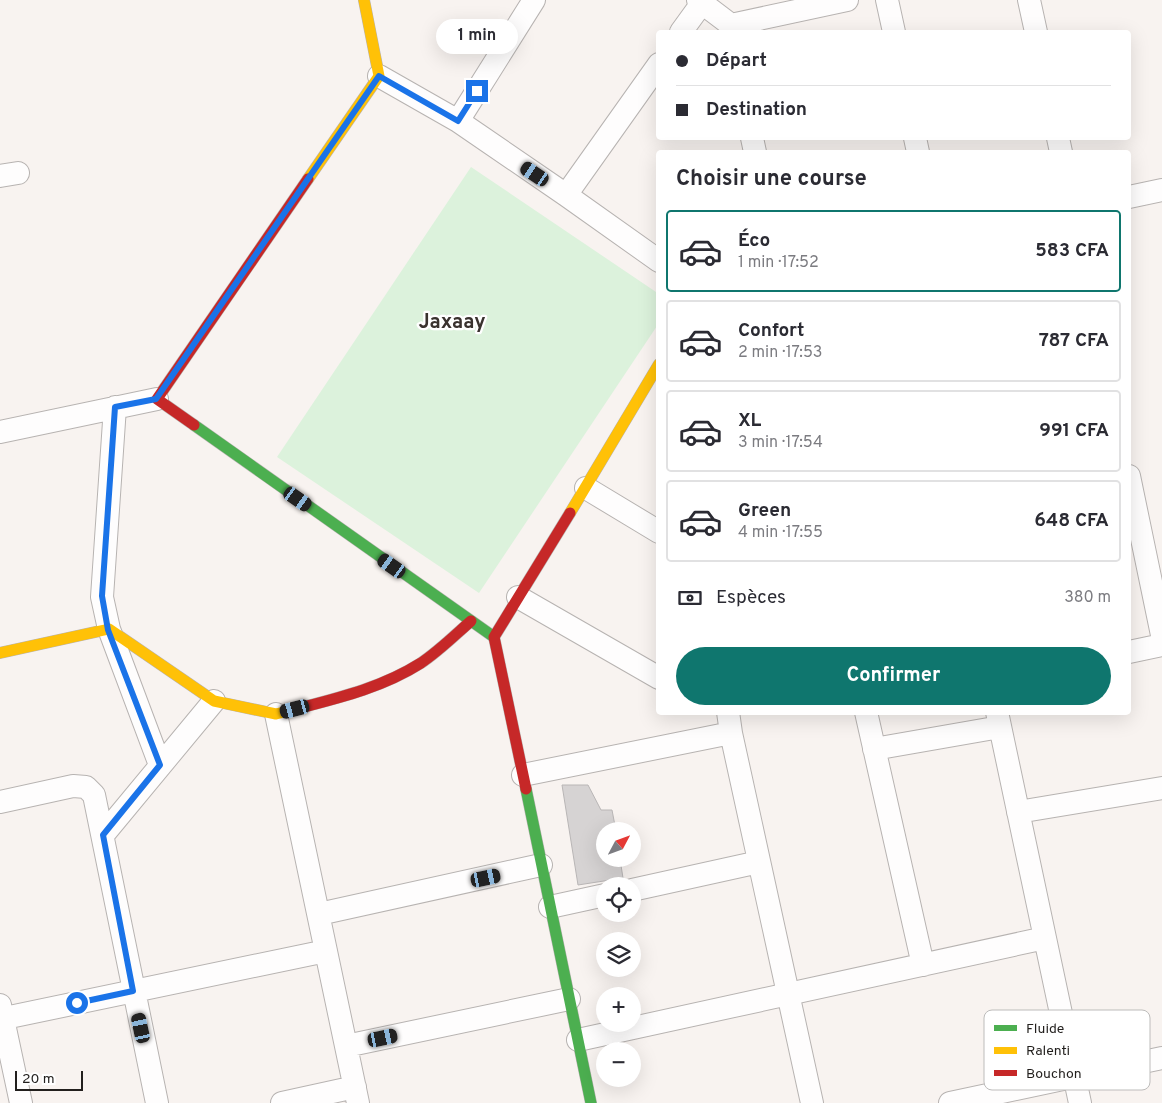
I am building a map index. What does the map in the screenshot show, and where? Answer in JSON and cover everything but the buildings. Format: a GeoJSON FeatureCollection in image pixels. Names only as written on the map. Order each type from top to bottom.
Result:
{"type":"FeatureCollection","features":[{"type":"Feature","properties":{"kind":"street"},"geometry":{"type":"LineString","coordinates":[[0,432],[156,399],[379,76],[364,0]]}},
{"type":"Feature","properties":{"kind":"street"},"geometry":{"type":"LineString","coordinates":[[458,121],[534,0]]}},
{"type":"Feature","properties":{"kind":"street"},"geometry":{"type":"LineString","coordinates":[[682,30],[700,2],[731,29],[847,0]]}},
{"type":"Feature","properties":{"kind":"street"},"geometry":{"type":"LineString","coordinates":[[887,0],[894,30]]}},
{"type":"Feature","properties":{"kind":"street"},"geometry":{"type":"LineString","coordinates":[[1029,0],[1036,30]]}},
{"type":"Feature","properties":{"kind":"street"},"geometry":{"type":"LineString","coordinates":[[566,195],[656,68]]}},
{"type":"Feature","properties":{"kind":"street"},"geometry":{"type":"LineString","coordinates":[[379,76],[458,121],[656,259]]}},
{"type":"Feature","properties":{"kind":"street"},"geometry":{"type":"LineString","coordinates":[[1131,197],[1162,190]]}},
{"type":"Feature","properties":{"kind":"street"},"geometry":{"type":"LineString","coordinates":[[591,1103],[494,637],[656,374]]}},
{"type":"Feature","properties":{"kind":"street"},"geometry":{"type":"LineString","coordinates":[[156,399],[494,637]]}},
{"type":"Feature","properties":{"kind":"street"},"geometry":{"type":"LineString","coordinates":[[115,407],[102,596],[108,630],[160,765]]}},
{"type":"Feature","properties":{"kind":"street"},"geometry":{"type":"LineString","coordinates":[[1131,486],[1162,635]]}},
{"type":"Feature","properties":{"kind":"street"},"geometry":{"type":"LineString","coordinates":[[586,488],[656,530]]}},
{"type":"Feature","properties":{"kind":"street"},"geometry":{"type":"LineString","coordinates":[[518,597],[656,676]]}},
{"type":"Feature","properties":{"kind":"street"},"geometry":{"type":"LineString","coordinates":[[0,652],[108,630],[214,700],[276,714],[352,695],[388,681],[422,662],[471,622]]}},
{"type":"Feature","properties":{"kind":"street"},"geometry":{"type":"LineString","coordinates":[[1131,652],[1162,645]]}},
{"type":"Feature","properties":{"kind":"street"},"geometry":{"type":"LineString","coordinates":[[103,835],[214,700]]}},
{"type":"Feature","properties":{"kind":"street"},"geometry":{"type":"LineString","coordinates":[[276,714],[357,1095],[282,1103]]}},
{"type":"Feature","properties":{"kind":"street"},"geometry":{"type":"LineString","coordinates":[[867,715],[923,965]]}},
{"type":"Feature","properties":{"kind":"street"},"geometry":{"type":"LineString","coordinates":[[522,775],[727,719],[812,1103]]}},
{"type":"Feature","properties":{"kind":"street"},"geometry":{"type":"LineString","coordinates":[[874,749],[998,720],[1061,1010]]}},
{"type":"Feature","properties":{"kind":"street"},"geometry":{"type":"LineString","coordinates":[[0,802],[73,786],[86,787],[94,795],[157,1103]]}},
{"type":"Feature","properties":{"kind":"street"},"geometry":{"type":"LineString","coordinates":[[1018,812],[1162,788]]}},
{"type":"Feature","properties":{"kind":"street"},"geometry":{"type":"LineString","coordinates":[[641,888],[759,862]]}},
{"type":"Feature","properties":{"kind":"street"},"geometry":{"type":"LineString","coordinates":[[319,914],[541,865]]}},
{"type":"Feature","properties":{"kind":"street"},"geometry":{"type":"LineString","coordinates":[[550,907],[596,898]]}},
{"type":"Feature","properties":{"kind":"street"},"geometry":{"type":"LineString","coordinates":[[578,1040],[1045,938]]}},
{"type":"Feature","properties":{"kind":"street"},"geometry":{"type":"LineString","coordinates":[[22,1103],[1,1014],[133,991],[326,950]]}},
{"type":"Feature","properties":{"kind":"street"},"geometry":{"type":"LineString","coordinates":[[346,1046],[569,999]]}},
{"type":"Feature","properties":{"kind":"street"},"geometry":{"type":"LineString","coordinates":[[950,1103],[1012,1090]]}},
{"type":"Feature","properties":{"kind":"street"},"geometry":{"type":"LineString","coordinates":[[1078,1090],[1080,1103]]}},
{"type":"Feature","properties":{"kind":"green space"},"geometry":{"type":"Polygon","coordinates":[[[471,167],[656,292],[656,328],[479,593],[277,457],[471,167]]]}},
{"type":"Feature","properties":{"kind":"traffic: fast"},"geometry":{"type":"LineString","coordinates":[[194,425],[494,637]]}},
{"type":"Feature","properties":{"kind":"traffic: fast"},"geometry":{"type":"LineString","coordinates":[[526,789],[591,1103]]}},
{"type":"Feature","properties":{"kind":"traffic: slow"},"geometry":{"type":"LineString","coordinates":[[308,179],[379,76],[364,0]]}},
{"type":"Feature","properties":{"kind":"traffic: slow"},"geometry":{"type":"LineString","coordinates":[[570,513],[656,369]]}},
{"type":"Feature","properties":{"kind":"traffic: slow"},"geometry":{"type":"LineString","coordinates":[[0,653],[109,629],[214,701],[276,714],[288,711]]}},
{"type":"Feature","properties":{"kind":"traffic: jam"},"geometry":{"type":"LineString","coordinates":[[194,425],[157,399],[308,179]]}},
{"type":"Feature","properties":{"kind":"traffic: jam"},"geometry":{"type":"LineString","coordinates":[[526,789],[494,637],[570,513]]}},
{"type":"Feature","properties":{"kind":"traffic: jam"},"geometry":{"type":"LineString","coordinates":[[288,711],[356,692],[389,680],[421,663],[471,621]]}},
{"type":"Feature","properties":{"kind":"district","name":"Jaxaay"},"geometry":{"type":"Point","coordinates":[452,323]}},
{"type":"Feature","properties":{"kind":"route"},"geometry":{"type":"LineString","coordinates":[[77,1003],[133,991],[103,835],[160,765],[108,630],[102,596],[115,407],[156,399],[379,76],[458,121],[477,91]]}}]}
